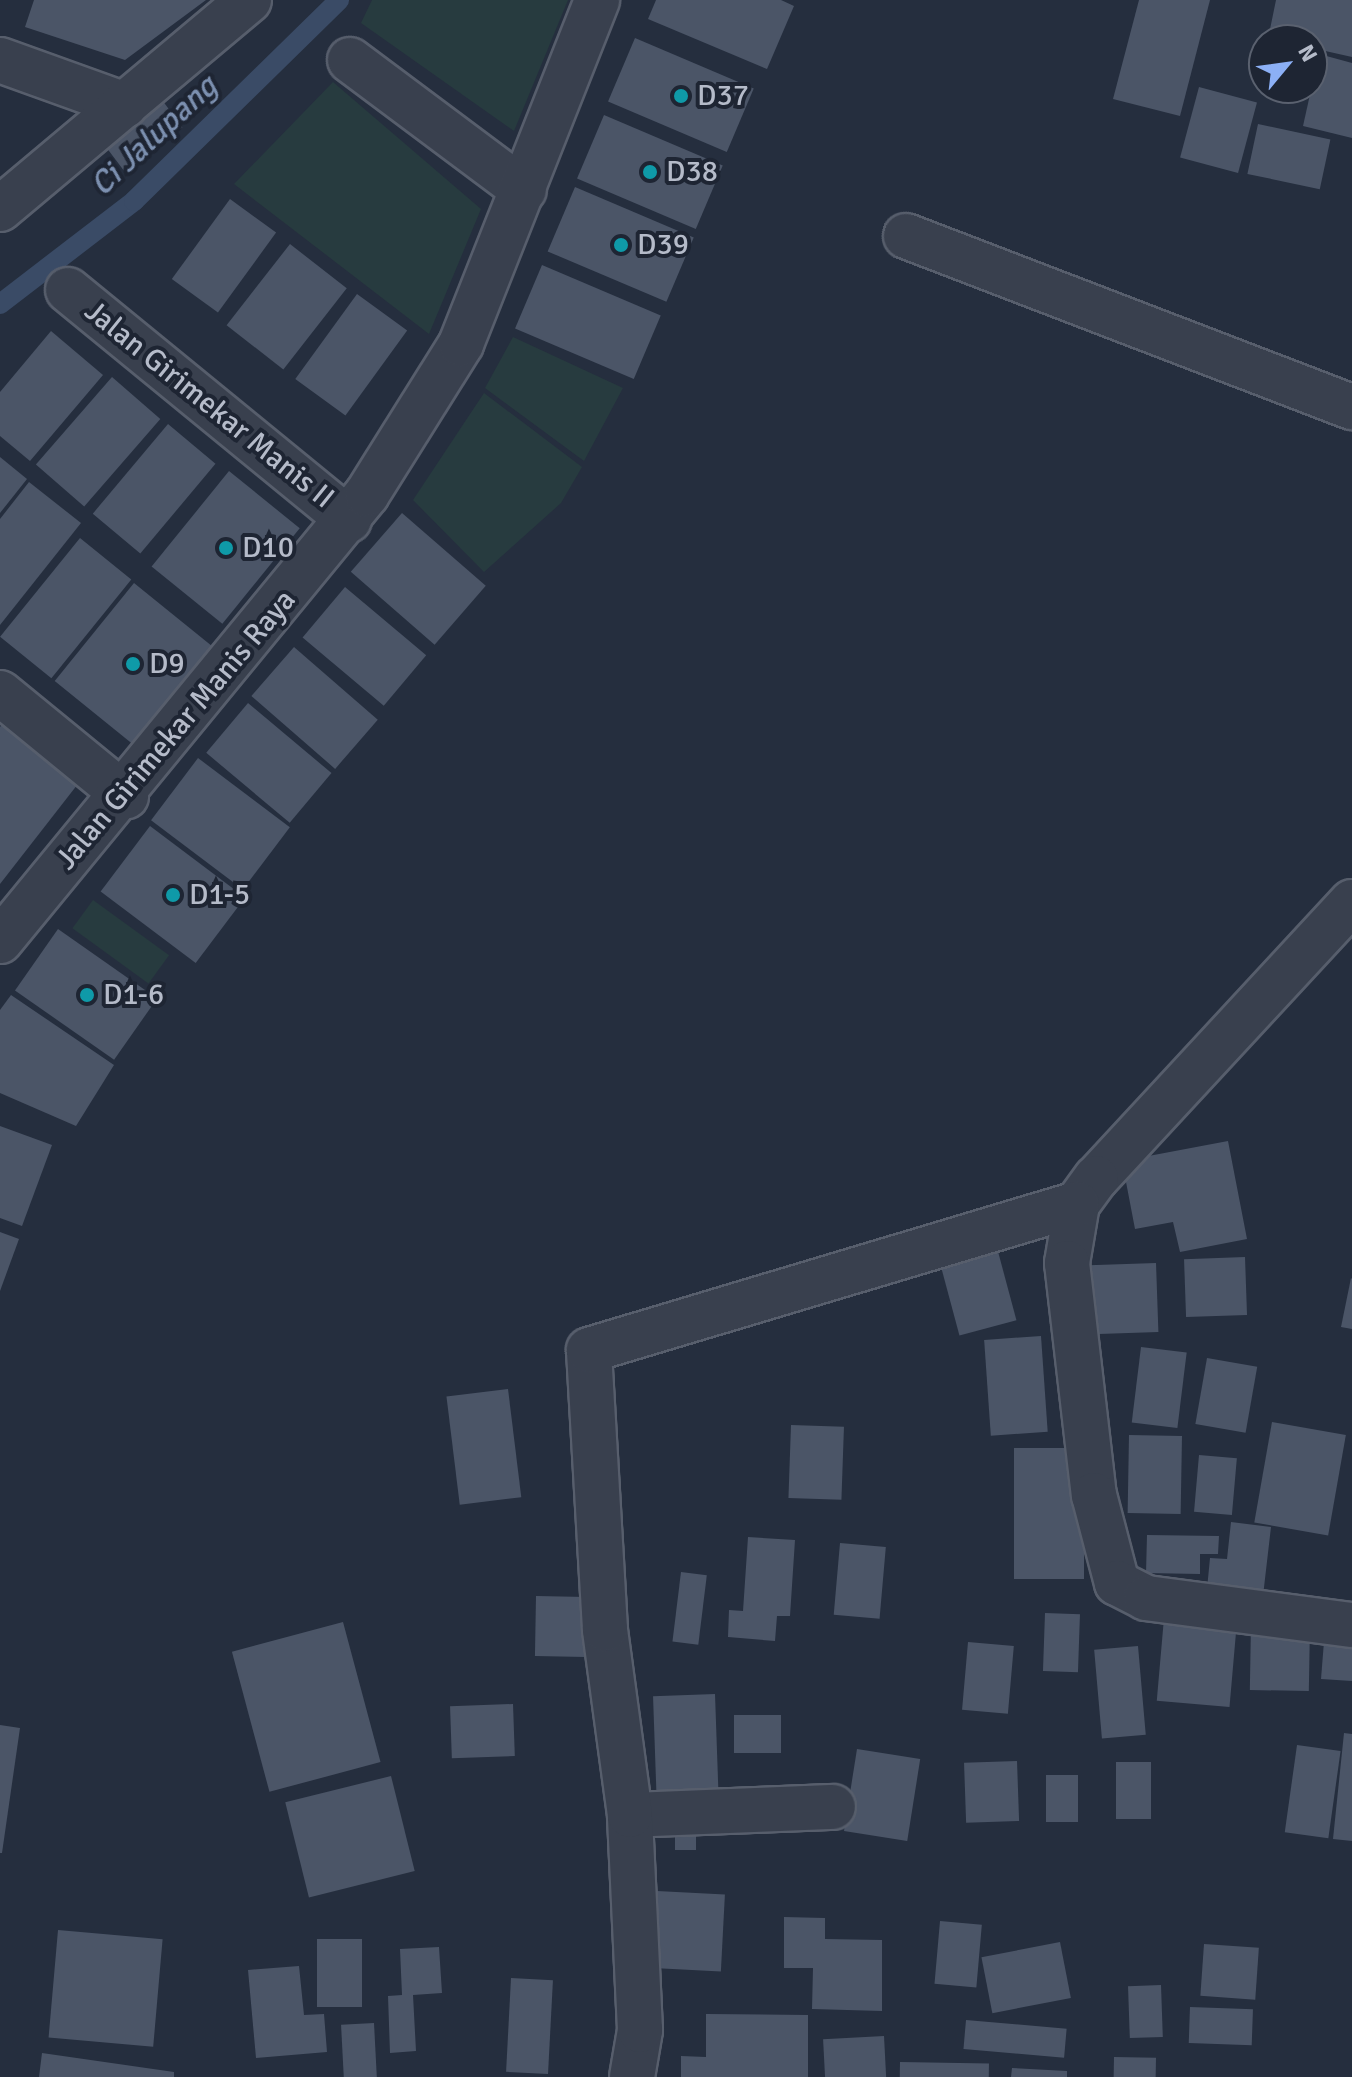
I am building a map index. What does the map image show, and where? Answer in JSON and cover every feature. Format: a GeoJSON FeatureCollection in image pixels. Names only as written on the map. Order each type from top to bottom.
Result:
{"type":"FeatureCollection","features":[{"type":"Feature","properties":{"kind":"street"},"geometry":{"type":"LineString","coordinates":[[0,209],[249,0]]}},
{"type":"Feature","properties":{"kind":"street","name":"Jalan Girimekar Manis Raya"},"geometry":{"type":"LineString","coordinates":[[0,941],[126,796],[349,520],[461,344],[597,0]]}},
{"type":"Feature","properties":{"kind":"street"},"geometry":{"type":"LineString","coordinates":[[0,60],[125,105]]}},
{"type":"Feature","properties":{"kind":"street"},"geometry":{"type":"LineString","coordinates":[[350,60],[524,190]]}},
{"type":"Feature","properties":{"kind":"street"},"geometry":{"type":"LineString","coordinates":[[906,236],[1352,407]]}},
{"type":"Feature","properties":{"kind":"street","name":"Jalan Girimekar Manis II"},"geometry":{"type":"LineString","coordinates":[[68,290],[349,520]]}},
{"type":"Feature","properties":{"kind":"street"},"geometry":{"type":"LineString","coordinates":[[0,693],[126,796]]}},
{"type":"Feature","properties":{"kind":"street"},"geometry":{"type":"LineString","coordinates":[[1352,902],[1143,1119],[1077,1204],[1067,1263],[1094,1495],[1117,1583],[1146,1598],[1352,1625]]}},
{"type":"Feature","properties":{"kind":"street"},"geometry":{"type":"LineString","coordinates":[[632,2077],[640,2030],[630,1815],[605,1629],[589,1350],[1077,1204]]}},
{"type":"Feature","properties":{"kind":"street"},"geometry":{"type":"LineString","coordinates":[[630,1815],[833,1807]]}},
{"type":"Feature","properties":{"kind":"green space"},"geometry":{"type":"Polygon","coordinates":[[[372,0],[568,0],[514,131],[361,23],[372,0]]]}},
{"type":"Feature","properties":{"kind":"green space"},"geometry":{"type":"Polygon","coordinates":[[[333,82],[481,209],[429,334],[234,184],[333,82]]]}},
{"type":"Feature","properties":{"kind":"green space"},"geometry":{"type":"Polygon","coordinates":[[[513,337],[623,388],[584,461],[485,388],[513,337]]]}},
{"type":"Feature","properties":{"kind":"green space"},"geometry":{"type":"Polygon","coordinates":[[[484,393],[582,467],[561,503],[484,572],[413,500],[484,393]]]}},
{"type":"Feature","properties":{"kind":"green space"},"geometry":{"type":"Polygon","coordinates":[[[93,900],[169,955],[148,984],[72,928],[93,900]]]}},
{"type":"Feature","properties":{"kind":"building"},"geometry":{"type":"Polygon","coordinates":[[[34,0],[206,0],[125,60],[25,27],[34,0]]]}},
{"type":"Feature","properties":{"kind":"building"},"geometry":{"type":"Polygon","coordinates":[[[656,0],[781,0],[794,6],[767,69],[648,19],[656,0]]]}},
{"type":"Feature","properties":{"kind":"building"},"geometry":{"type":"Polygon","coordinates":[[[1139,0],[1210,0],[1180,116],[1113,99],[1139,0]]]}},
{"type":"Feature","properties":{"kind":"building"},"geometry":{"type":"Polygon","coordinates":[[[1276,0],[1352,0],[1352,57],[1328,52],[1328,24],[1271,24],[1276,0]]]}},
{"type":"Feature","properties":{"kind":"building","name":"D37"},"geometry":{"type":"Polygon","coordinates":[[[635,38],[754,88],[727,152],[608,102],[635,38]]]}},
{"type":"Feature","properties":{"kind":"building"},"geometry":{"type":"Polygon","coordinates":[[[1328,56],[1352,63],[1352,138],[1303,126],[1308,104],[1328,104],[1328,56]]]}},
{"type":"Feature","properties":{"kind":"building"},"geometry":{"type":"Polygon","coordinates":[[[1199,87],[1248,100],[1248,104],[1257,104],[1238,173],[1180,158],[1199,87]]]}},
{"type":"Feature","properties":{"kind":"building"},"geometry":{"type":"Polygon","coordinates":[[[159,96],[182,127],[124,171],[101,140],[159,96]]]}},
{"type":"Feature","properties":{"kind":"building","name":"D38"},"geometry":{"type":"Polygon","coordinates":[[[604,115],[723,165],[696,229],[577,179],[604,115]]]}},
{"type":"Feature","properties":{"kind":"building"},"geometry":{"type":"Polygon","coordinates":[[[1258,124],[1330,139],[1320,189],[1247,174],[1258,124]]]}},
{"type":"Feature","properties":{"kind":"building","name":"D39"},"geometry":{"type":"Polygon","coordinates":[[[575,187],[694,237],[666,302],[548,251],[575,187]]]}},
{"type":"Feature","properties":{"kind":"building"},"geometry":{"type":"Polygon","coordinates":[[[230,199],[276,233],[218,313],[172,279],[230,199]]]}},
{"type":"Feature","properties":{"kind":"building"},"geometry":{"type":"Polygon","coordinates":[[[290,244],[347,288],[283,369],[227,325],[290,244]]]}},
{"type":"Feature","properties":{"kind":"building"},"geometry":{"type":"Polygon","coordinates":[[[542,265],[661,315],[634,379],[515,329],[542,265]]]}},
{"type":"Feature","properties":{"kind":"building"},"geometry":{"type":"Polygon","coordinates":[[[357,294],[407,330],[345,415],[295,379],[357,294]]]}},
{"type":"Feature","properties":{"kind":"building"},"geometry":{"type":"Polygon","coordinates":[[[51,331],[103,375],[30,461],[0,436],[0,392],[51,331]]]}},
{"type":"Feature","properties":{"kind":"building"},"geometry":{"type":"Polygon","coordinates":[[[112,377],[160,419],[84,507],[36,465],[112,377]]]}},
{"type":"Feature","properties":{"kind":"building"},"geometry":{"type":"Polygon","coordinates":[[[168,424],[215,464],[140,553],[93,514],[168,424]]]}},
{"type":"Feature","properties":{"kind":"building"},"geometry":{"type":"Polygon","coordinates":[[[0,457],[27,479],[0,513],[0,457]]]}},
{"type":"Feature","properties":{"kind":"building","name":"D10"},"geometry":{"type":"Polygon","coordinates":[[[229,471],[300,528],[222,624],[152,567],[229,471]]]}},
{"type":"Feature","properties":{"kind":"building"},"geometry":{"type":"Polygon","coordinates":[[[29,482],[81,523],[0,625],[0,519],[29,482]]]}},
{"type":"Feature","properties":{"kind":"building"},"geometry":{"type":"Polygon","coordinates":[[[402,513],[486,586],[435,645],[351,572],[402,513]]]}},
{"type":"Feature","properties":{"kind":"building"},"geometry":{"type":"Polygon","coordinates":[[[80,538],[131,580],[51,678],[0,637],[80,538]]]}},
{"type":"Feature","properties":{"kind":"building","name":"D9"},"geometry":{"type":"Polygon","coordinates":[[[134,583],[212,647],[133,744],[55,681],[134,583]]]}},
{"type":"Feature","properties":{"kind":"building"},"geometry":{"type":"Polygon","coordinates":[[[345,587],[426,655],[384,706],[303,638],[345,587]]]}},
{"type":"Feature","properties":{"kind":"building"},"geometry":{"type":"Polygon","coordinates":[[[294,647],[378,720],[335,769],[251,696],[294,647]]]}},
{"type":"Feature","properties":{"kind":"building"},"geometry":{"type":"Polygon","coordinates":[[[248,703],[331,773],[290,823],[206,753],[248,703]]]}},
{"type":"Feature","properties":{"kind":"building"},"geometry":{"type":"Polygon","coordinates":[[[6,720],[81,780],[0,884],[0,727],[6,720]]]}},
{"type":"Feature","properties":{"kind":"building"},"geometry":{"type":"Polygon","coordinates":[[[198,758],[290,827],[243,890],[151,820],[198,758]]]}},
{"type":"Feature","properties":{"kind":"building","name":"D1-5"},"geometry":{"type":"Polygon","coordinates":[[[150,826],[245,898],[196,963],[101,891],[150,826]]]}},
{"type":"Feature","properties":{"kind":"building","name":"D1-6"},"geometry":{"type":"Polygon","coordinates":[[[58,929],[157,998],[114,1060],[15,990],[58,929]]]}},
{"type":"Feature","properties":{"kind":"building"},"geometry":{"type":"Polygon","coordinates":[[[11,995],[114,1065],[76,1126],[0,1093],[0,1010],[11,995]]]}},
{"type":"Feature","properties":{"kind":"building"},"geometry":{"type":"Polygon","coordinates":[[[0,1126],[52,1145],[22,1226],[0,1218],[0,1126]]]}},
{"type":"Feature","properties":{"kind":"building"},"geometry":{"type":"Polygon","coordinates":[[[1228,1141],[1247,1239],[1180,1252],[1173,1222],[1135,1229],[1122,1161],[1228,1141]]]}},
{"type":"Feature","properties":{"kind":"building"},"geometry":{"type":"Polygon","coordinates":[[[0,1232],[19,1239],[0,1291],[0,1232]]]}},
{"type":"Feature","properties":{"kind":"building"},"geometry":{"type":"Polygon","coordinates":[[[996,1244],[1016,1320],[959,1336],[939,1259],[996,1244]]]}},
{"type":"Feature","properties":{"kind":"building"},"geometry":{"type":"Polygon","coordinates":[[[1245,1257],[1247,1315],[1186,1317],[1184,1259],[1245,1257]]]}},
{"type":"Feature","properties":{"kind":"building"},"geometry":{"type":"Polygon","coordinates":[[[1156,1263],[1158,1332],[1076,1335],[1074,1266],[1156,1263]]]}},
{"type":"Feature","properties":{"kind":"building"},"geometry":{"type":"Polygon","coordinates":[[[1352,1279],[1352,1329],[1341,1327],[1352,1279]]]}},
{"type":"Feature","properties":{"kind":"building"},"geometry":{"type":"Polygon","coordinates":[[[1041,1336],[1048,1432],[991,1436],[984,1340],[1041,1336]]]}},
{"type":"Feature","properties":{"kind":"building"},"geometry":{"type":"Polygon","coordinates":[[[1141,1347],[1187,1353],[1177,1428],[1132,1422],[1141,1347]]]}},
{"type":"Feature","properties":{"kind":"building"},"geometry":{"type":"Polygon","coordinates":[[[1207,1358],[1257,1367],[1246,1433],[1195,1424],[1207,1358]]]}},
{"type":"Feature","properties":{"kind":"building"},"geometry":{"type":"Polygon","coordinates":[[[508,1389],[521,1497],[460,1505],[446,1397],[508,1389]]]}},
{"type":"Feature","properties":{"kind":"building"},"geometry":{"type":"Polygon","coordinates":[[[1272,1422],[1346,1435],[1328,1535],[1254,1522],[1272,1422]]]}},
{"type":"Feature","properties":{"kind":"building"},"geometry":{"type":"Polygon","coordinates":[[[791,1425],[844,1427],[841,1500],[788,1498],[791,1425]]]}},
{"type":"Feature","properties":{"kind":"building"},"geometry":{"type":"Polygon","coordinates":[[[1129,1435],[1182,1436],[1181,1514],[1128,1513],[1129,1435]]]}},
{"type":"Feature","properties":{"kind":"building"},"geometry":{"type":"Polygon","coordinates":[[[1014,1448],[1084,1448],[1084,1579],[1014,1579],[1014,1448]]]}},
{"type":"Feature","properties":{"kind":"building"},"geometry":{"type":"Polygon","coordinates":[[[1199,1455],[1237,1458],[1232,1515],[1194,1512],[1199,1455]]]}},
{"type":"Feature","properties":{"kind":"building"},"geometry":{"type":"Polygon","coordinates":[[[1231,1522],[1271,1527],[1263,1596],[1207,1589],[1210,1558],[1227,1559],[1231,1522]]]}},
{"type":"Feature","properties":{"kind":"building"},"geometry":{"type":"Polygon","coordinates":[[[1147,1535],[1219,1536],[1218,1554],[1200,1554],[1200,1574],[1146,1573],[1147,1535]]]}},
{"type":"Feature","properties":{"kind":"building"},"geometry":{"type":"Polygon","coordinates":[[[748,1537],[795,1540],[790,1616],[777,1616],[775,1641],[728,1637],[729,1610],[743,1611],[748,1537]]]}},
{"type":"Feature","properties":{"kind":"building"},"geometry":{"type":"Polygon","coordinates":[[[840,1543],[886,1547],[880,1619],[834,1615],[840,1543]]]}},
{"type":"Feature","properties":{"kind":"building"},"geometry":{"type":"Polygon","coordinates":[[[681,1572],[707,1575],[698,1645],[672,1641],[681,1572]]]}},
{"type":"Feature","properties":{"kind":"building"},"geometry":{"type":"Polygon","coordinates":[[[536,1596],[587,1597],[586,1657],[535,1656],[536,1596]]]}},
{"type":"Feature","properties":{"kind":"building"},"geometry":{"type":"Polygon","coordinates":[[[1045,1613],[1080,1614],[1078,1672],[1043,1671],[1045,1613]]]}},
{"type":"Feature","properties":{"kind":"building"},"geometry":{"type":"Polygon","coordinates":[[[1164,1618],[1237,1624],[1229,1707],[1157,1701],[1164,1618]]]}},
{"type":"Feature","properties":{"kind":"building"},"geometry":{"type":"Polygon","coordinates":[[[343,1622],[381,1762],[269,1792],[232,1652],[343,1622]]]}},
{"type":"Feature","properties":{"kind":"building"},"geometry":{"type":"Polygon","coordinates":[[[1251,1623],[1310,1624],[1309,1691],[1250,1690],[1251,1623]]]}},
{"type":"Feature","properties":{"kind":"building"},"geometry":{"type":"Polygon","coordinates":[[[1325,1629],[1352,1632],[1352,1681],[1321,1679],[1325,1629]]]}},
{"type":"Feature","properties":{"kind":"building"},"geometry":{"type":"Polygon","coordinates":[[[968,1642],[1014,1646],[1008,1714],[962,1710],[968,1642]]]}},
{"type":"Feature","properties":{"kind":"building"},"geometry":{"type":"Polygon","coordinates":[[[1138,1646],[1146,1735],[1102,1738],[1094,1650],[1138,1646]]]}},
{"type":"Feature","properties":{"kind":"building"},"geometry":{"type":"Polygon","coordinates":[[[715,1694],[718,1789],[656,1791],[653,1696],[715,1694]]]}},
{"type":"Feature","properties":{"kind":"building"},"geometry":{"type":"Polygon","coordinates":[[[513,1704],[515,1756],[452,1758],[450,1706],[513,1704]]]}},
{"type":"Feature","properties":{"kind":"building"},"geometry":{"type":"Polygon","coordinates":[[[734,1715],[781,1715],[781,1753],[734,1753],[734,1715]]]}},
{"type":"Feature","properties":{"kind":"building"},"geometry":{"type":"Polygon","coordinates":[[[0,1725],[20,1728],[2,1853],[0,1853],[0,1725]]]}},
{"type":"Feature","properties":{"kind":"building"},"geometry":{"type":"Polygon","coordinates":[[[1344,1733],[1352,1734],[1352,1841],[1333,1839],[1344,1733]]]}},
{"type":"Feature","properties":{"kind":"building"},"geometry":{"type":"Polygon","coordinates":[[[1297,1745],[1341,1751],[1328,1838],[1285,1832],[1297,1745]]]}},
{"type":"Feature","properties":{"kind":"building"},"geometry":{"type":"Polygon","coordinates":[[[857,1749],[920,1759],[907,1841],[844,1831],[857,1749]]]}},
{"type":"Feature","properties":{"kind":"building"},"geometry":{"type":"Polygon","coordinates":[[[1017,1761],[1019,1821],[966,1823],[964,1763],[1017,1761]]]}},
{"type":"Feature","properties":{"kind":"building"},"geometry":{"type":"Polygon","coordinates":[[[1116,1762],[1151,1762],[1151,1819],[1116,1819],[1116,1762]]]}},
{"type":"Feature","properties":{"kind":"building"},"geometry":{"type":"Polygon","coordinates":[[[1046,1775],[1078,1775],[1078,1822],[1046,1822],[1046,1775]]]}},
{"type":"Feature","properties":{"kind":"building"},"geometry":{"type":"Polygon","coordinates":[[[391,1776],[415,1871],[309,1897],[285,1802],[391,1776]]]}},
{"type":"Feature","properties":{"kind":"building"},"geometry":{"type":"Polygon","coordinates":[[[675,1822],[696,1822],[696,1850],[675,1850],[675,1822]]]}},
{"type":"Feature","properties":{"kind":"building"},"geometry":{"type":"Polygon","coordinates":[[[657,1891],[725,1895],[721,1971],[653,1968],[657,1891]]]}},
{"type":"Feature","properties":{"kind":"building"},"geometry":{"type":"Polygon","coordinates":[[[784,1917],[825,1918],[825,1939],[882,1940],[882,2011],[812,2009],[813,1968],[784,1968],[784,1917]]]}},
{"type":"Feature","properties":{"kind":"building"},"geometry":{"type":"Polygon","coordinates":[[[940,1921],[982,1925],[976,1987],[935,1984],[940,1921]]]}},
{"type":"Feature","properties":{"kind":"building"},"geometry":{"type":"Polygon","coordinates":[[[58,1930],[163,1939],[153,2047],[49,2038],[58,1930]]]}},
{"type":"Feature","properties":{"kind":"building"},"geometry":{"type":"Polygon","coordinates":[[[317,1939],[362,1939],[362,2007],[317,2007],[317,1939]]]}},
{"type":"Feature","properties":{"kind":"building"},"geometry":{"type":"Polygon","coordinates":[[[1060,1942],[1071,1998],[992,2013],[981,1957],[1060,1942]]]}},
{"type":"Feature","properties":{"kind":"building"},"geometry":{"type":"Polygon","coordinates":[[[1204,1944],[1259,1948],[1255,2000],[1200,1996],[1204,1944]]]}},
{"type":"Feature","properties":{"kind":"building"},"geometry":{"type":"Polygon","coordinates":[[[439,1947],[442,1993],[413,1995],[416,2051],[390,2053],[388,1996],[402,1995],[400,1949],[439,1947]]]}},
{"type":"Feature","properties":{"kind":"building"},"geometry":{"type":"Polygon","coordinates":[[[299,1966],[304,2015],[324,2014],[327,2052],[256,2058],[248,1970],[299,1966]]]}},
{"type":"Feature","properties":{"kind":"building"},"geometry":{"type":"Polygon","coordinates":[[[511,1978],[553,1980],[548,2074],[506,2072],[511,1978]]]}},
{"type":"Feature","properties":{"kind":"building"},"geometry":{"type":"Polygon","coordinates":[[[1161,1985],[1163,2037],[1130,2038],[1128,1986],[1161,1985]]]}},
{"type":"Feature","properties":{"kind":"building"},"geometry":{"type":"Polygon","coordinates":[[[1190,2007],[1253,2009],[1252,2045],[1189,2043],[1190,2007]]]}},
{"type":"Feature","properties":{"kind":"building"},"geometry":{"type":"Polygon","coordinates":[[[706,2014],[808,2015],[808,2077],[681,2077],[681,2056],[706,2057],[706,2014]]]}},
{"type":"Feature","properties":{"kind":"building"},"geometry":{"type":"Polygon","coordinates":[[[966,2020],[1067,2029],[1064,2058],[963,2049],[966,2020]]]}},
{"type":"Feature","properties":{"kind":"building"},"geometry":{"type":"Polygon","coordinates":[[[374,2023],[377,2077],[344,2077],[341,2025],[374,2023]]]}},
{"type":"Feature","properties":{"kind":"building"},"geometry":{"type":"Polygon","coordinates":[[[884,2036],[886,2077],[825,2077],[823,2039],[884,2036]]]}},
{"type":"Feature","properties":{"kind":"building"},"geometry":{"type":"Polygon","coordinates":[[[42,2053],[174,2072],[174,2077],[39,2077],[42,2053]]]}},
{"type":"Feature","properties":{"kind":"building"},"geometry":{"type":"Polygon","coordinates":[[[1114,2057],[1156,2058],[1156,2077],[1114,2077],[1114,2057]]]}},
{"type":"Feature","properties":{"kind":"building"},"geometry":{"type":"Polygon","coordinates":[[[900,2062],[989,2064],[989,2077],[900,2077],[900,2062]]]}},
{"type":"Feature","properties":{"kind":"building"},"geometry":{"type":"Polygon","coordinates":[[[1012,2068],[1067,2071],[1067,2077],[1011,2077],[1012,2068]]]}},
{"type":"Feature","properties":{"kind":"waterway","name":"Ci Jalupang"},"geometry":{"type":"LineString","coordinates":[[0,304],[134,201],[339,0]]}},
{"type":"Feature","properties":{"kind":"place","name":"D37"},"geometry":{"type":"Point","coordinates":[681,96]}},
{"type":"Feature","properties":{"kind":"place","name":"D38"},"geometry":{"type":"Point","coordinates":[650,172]}},
{"type":"Feature","properties":{"kind":"place","name":"D39"},"geometry":{"type":"Point","coordinates":[621,245]}},
{"type":"Feature","properties":{"kind":"place","name":"D10"},"geometry":{"type":"Point","coordinates":[226,548]}},
{"type":"Feature","properties":{"kind":"place","name":"D9"},"geometry":{"type":"Point","coordinates":[133,664]}},
{"type":"Feature","properties":{"kind":"place","name":"D1-5"},"geometry":{"type":"Point","coordinates":[173,895]}},
{"type":"Feature","properties":{"kind":"place","name":"D1-6"},"geometry":{"type":"Point","coordinates":[87,995]}}]}
